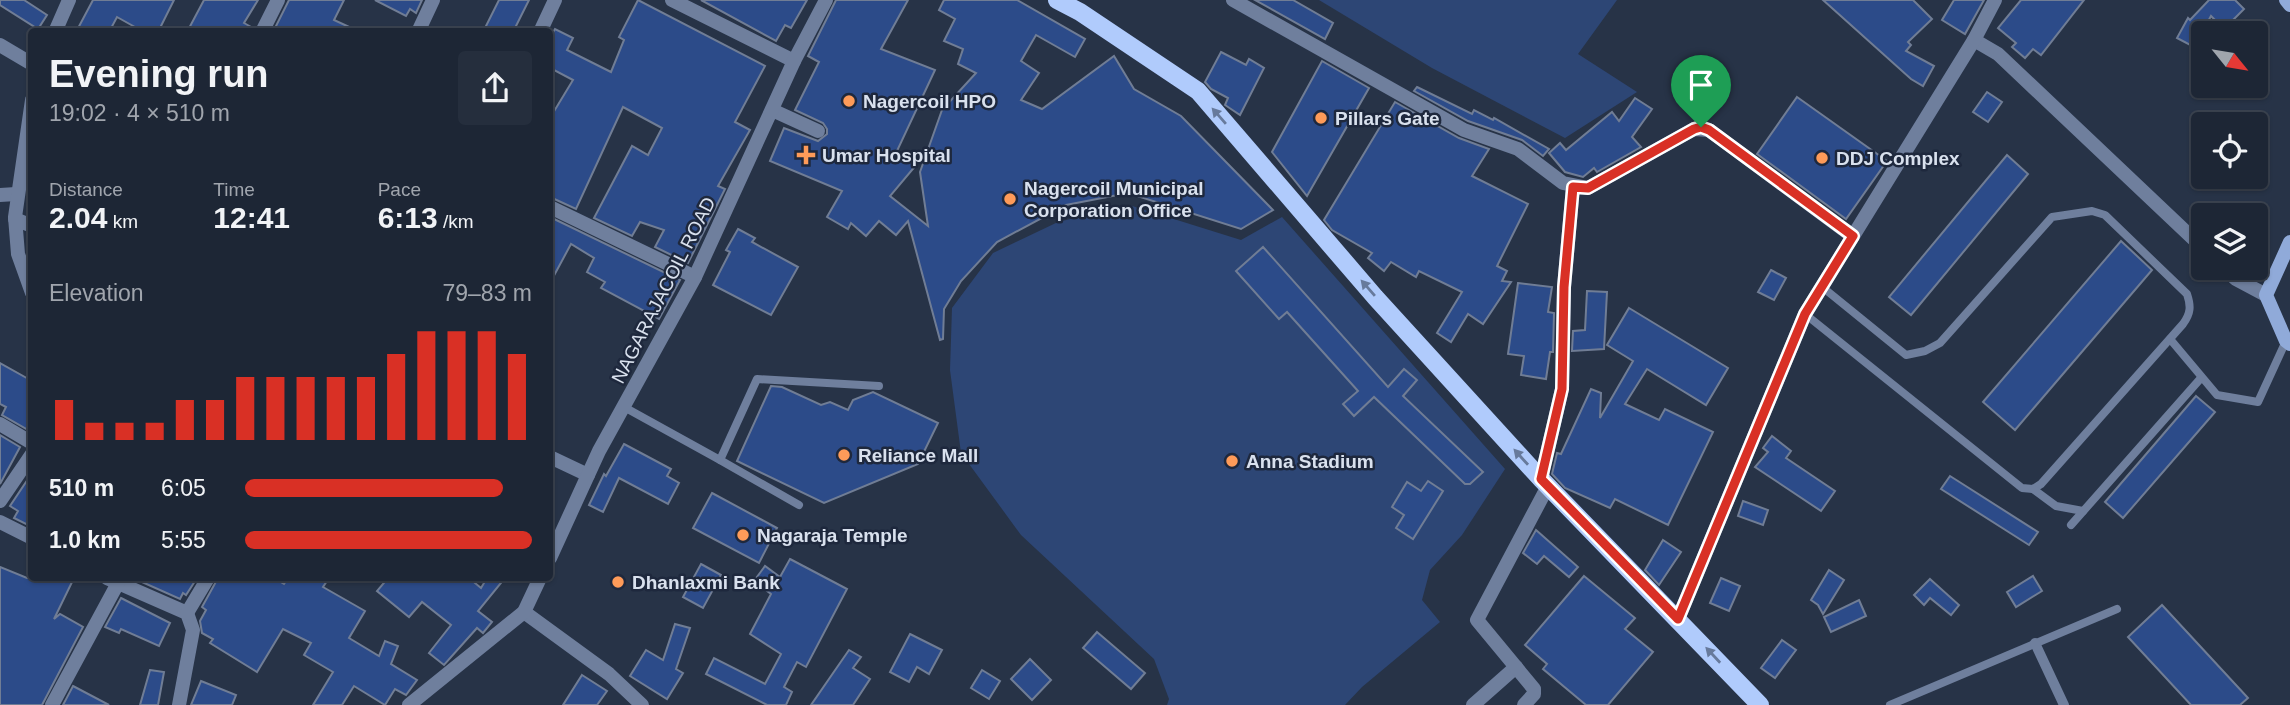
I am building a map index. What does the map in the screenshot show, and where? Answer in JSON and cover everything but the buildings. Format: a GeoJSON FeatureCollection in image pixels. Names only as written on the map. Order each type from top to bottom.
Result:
{"type":"FeatureCollection","features":[{"type":"Feature","properties":{"kind":"main road"},"geometry":{"type":"LineString","coordinates":[[1058,0],[1198,91],[1375,297],[1544,483],[1760,705]]}},
{"type":"Feature","properties":{"kind":"main road"},"geometry":{"type":"LineString","coordinates":[[2286,0],[2290,5]]}},
{"type":"Feature","properties":{"kind":"main road"},"geometry":{"type":"LineString","coordinates":[[2288,342],[2266,295],[2290,242]]}},
{"type":"Feature","properties":{"kind":"street"},"geometry":{"type":"LineString","coordinates":[[57,28],[69,0]]}},
{"type":"Feature","properties":{"kind":"street"},"geometry":{"type":"LineString","coordinates":[[264,28],[278,0]]}},
{"type":"Feature","properties":{"kind":"street"},"geometry":{"type":"LineString","coordinates":[[420,28],[433,0]]}},
{"type":"Feature","properties":{"kind":"street"},"geometry":{"type":"LineString","coordinates":[[542,28],[555,0]]}},
{"type":"Feature","properties":{"kind":"street"},"geometry":{"type":"LineString","coordinates":[[672,0],[794,61]]}},
{"type":"Feature","properties":{"kind":"street","name":"NAGARAJACOIL ROAD"},"geometry":{"type":"LineString","coordinates":[[553,551],[588,475],[695,278],[794,61],[825,0]]}},
{"type":"Feature","properties":{"kind":"street"},"geometry":{"type":"LineString","coordinates":[[1233,0],[1464,130],[1518,149],[1563,183],[1573,187],[1588,188],[1701,127],[1709,130],[1853,236]]}},
{"type":"Feature","properties":{"kind":"street"},"geometry":{"type":"LineString","coordinates":[[1678,619],[1805,314],[1974,40],[1995,0]]}},
{"type":"Feature","properties":{"kind":"street"},"geometry":{"type":"LineString","coordinates":[[1974,40],[1998,54],[2191,237]]}},
{"type":"Feature","properties":{"kind":"street"},"geometry":{"type":"LineString","coordinates":[[0,45],[28,62]]}},
{"type":"Feature","properties":{"kind":"street"},"geometry":{"type":"LineString","coordinates":[[772,110],[818,131]]}},
{"type":"Feature","properties":{"kind":"street"},"geometry":{"type":"LineString","coordinates":[[28,124],[16,194],[15,219],[18,254],[28,282]]}},
{"type":"Feature","properties":{"kind":"street"},"geometry":{"type":"LineString","coordinates":[[1524,705],[1534,689],[1477,620],[1544,483],[1562,389],[1564,287],[1573,187]]}},
{"type":"Feature","properties":{"kind":"street"},"geometry":{"type":"LineString","coordinates":[[0,195],[16,194]]}},
{"type":"Feature","properties":{"kind":"street"},"geometry":{"type":"LineString","coordinates":[[553,208],[695,278]]}},
{"type":"Feature","properties":{"kind":"street"},"geometry":{"type":"LineString","coordinates":[[15,219],[28,224]]}},
{"type":"Feature","properties":{"kind":"street"},"geometry":{"type":"LineString","coordinates":[[2238,280],[2266,295]]}},
{"type":"Feature","properties":{"kind":"street"},"geometry":{"type":"LineString","coordinates":[[0,424],[28,441]]}},
{"type":"Feature","properties":{"kind":"street"},"geometry":{"type":"LineString","coordinates":[[553,458],[588,475]]}},
{"type":"Feature","properties":{"kind":"street"},"geometry":{"type":"LineString","coordinates":[[2,494],[28,459]]}},
{"type":"Feature","properties":{"kind":"street"},"geometry":{"type":"LineString","coordinates":[[0,522],[28,536]]}},
{"type":"Feature","properties":{"kind":"street"},"geometry":{"type":"LineString","coordinates":[[52,705],[113,581]]}},
{"type":"Feature","properties":{"kind":"street"},"geometry":{"type":"LineString","coordinates":[[115,581],[187,613],[193,630],[179,705]]}},
{"type":"Feature","properties":{"kind":"street"},"geometry":{"type":"LineString","coordinates":[[187,613],[206,581]]}},
{"type":"Feature","properties":{"kind":"street"},"geometry":{"type":"LineString","coordinates":[[409,705],[524,612],[539,581]]}},
{"type":"Feature","properties":{"kind":"street"},"geometry":{"type":"LineString","coordinates":[[524,612],[609,674],[642,705]]}},
{"type":"Feature","properties":{"kind":"street"},"geometry":{"type":"LineString","coordinates":[[2035,643],[2064,705]]}},
{"type":"Feature","properties":{"kind":"street"},"geometry":{"type":"LineString","coordinates":[[1473,705],[1516,667]]}},
{"type":"Feature","properties":{"kind":"lane"},"geometry":{"type":"LineString","coordinates":[[1821,286],[1906,355],[1925,351],[1940,343],[2052,217],[2092,211],[2105,215],[2187,294],[2191,306],[2189,316],[2033,489]]}},
{"type":"Feature","properties":{"kind":"lane"},"geometry":{"type":"LineString","coordinates":[[1805,314],[2022,488],[2033,489],[2056,506],[2083,511]]}},
{"type":"Feature","properties":{"kind":"lane"},"geometry":{"type":"LineString","coordinates":[[2170,339],[2217,395],[2258,402],[2288,342]]}},
{"type":"Feature","properties":{"kind":"lane"},"geometry":{"type":"LineString","coordinates":[[2071,525],[2200,378]]}},
{"type":"Feature","properties":{"kind":"lane"},"geometry":{"type":"LineString","coordinates":[[720,460],[757,379],[879,386]]}},
{"type":"Feature","properties":{"kind":"lane"},"geometry":{"type":"LineString","coordinates":[[624,407],[799,505]]}},
{"type":"Feature","properties":{"kind":"lane"},"geometry":{"type":"LineString","coordinates":[[1889,705],[2117,609]]}},
{"type":"Feature","properties":{"kind":"shaded area"},"geometry":{"type":"Polygon","coordinates":[[[1319,0],[1617,0],[1578,54],[1637,92],[1565,138],[1432,68],[1319,0]]]}},
{"type":"Feature","properties":{"kind":"shaded area","name":"Anna Stadium"},"geometry":{"type":"Polygon","coordinates":[[[1129,205],[1241,240],[1282,217],[1505,469],[1462,535],[1430,570],[1422,600],[1440,622],[1362,687],[1345,705],[1167,705],[1169,699],[1154,659],[1021,535],[961,453],[950,370],[952,308],[993,253],[1058,222],[1129,205]]]}},
{"type":"Feature","properties":{"kind":"place","name":"Nagercoil HPO"},"geometry":{"type":"Point","coordinates":[849,101]}},
{"type":"Feature","properties":{"kind":"place","name":"Pillars Gate"},"geometry":{"type":"Point","coordinates":[1321,118]}},
{"type":"Feature","properties":{"kind":"place","name":"Umar Hospital"},"geometry":{"type":"Point","coordinates":[806,155]}},
{"type":"Feature","properties":{"kind":"place","name":"DDJ Complex"},"geometry":{"type":"Point","coordinates":[1822,158]}},
{"type":"Feature","properties":{"kind":"place","name":"Nagercoil Municipal Corporation Office"},"geometry":{"type":"Point","coordinates":[1010,199]}},
{"type":"Feature","properties":{"kind":"place","name":"Reliance Mall"},"geometry":{"type":"Point","coordinates":[844,455]}},
{"type":"Feature","properties":{"kind":"place","name":"Anna Stadium"},"geometry":{"type":"Point","coordinates":[1232,461]}},
{"type":"Feature","properties":{"kind":"place","name":"Nagaraja Temple"},"geometry":{"type":"Point","coordinates":[743,535]}},
{"type":"Feature","properties":{"kind":"place","name":"Dhanlaxmi Bank"},"geometry":{"type":"Point","coordinates":[618,582]}},
{"type":"Feature","properties":{"kind":"route"},"geometry":{"type":"LineString","coordinates":[[1701,127],[1709,130],[1853,236],[1805,314],[1678,619],[1541,479],[1562,389],[1564,287],[1573,187],[1588,188],[1701,127]]}}]}
